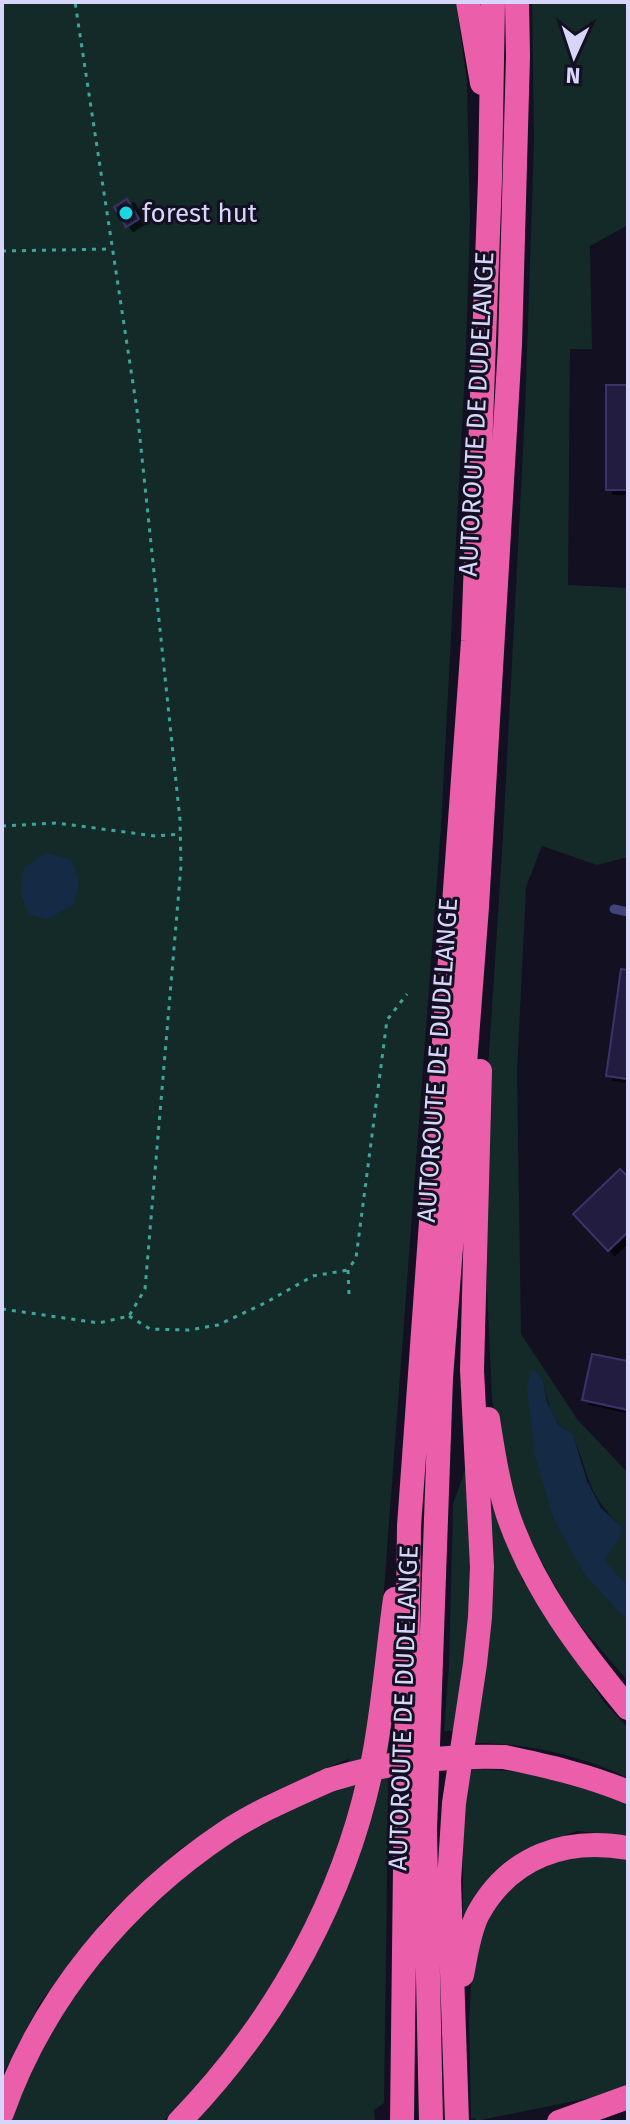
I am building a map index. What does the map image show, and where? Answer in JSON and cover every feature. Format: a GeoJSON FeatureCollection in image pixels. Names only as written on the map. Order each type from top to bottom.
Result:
{"type":"FeatureCollection","features":[{"type":"Feature","properties":{"kind":"highway"},"geometry":{"type":"LineString","coordinates":[[468,2],[481,76],[490,179]]}},
{"type":"Feature","properties":{"kind":"highway","name":"AUTOROUTE DE DUDELANGE"},"geometry":{"type":"LineString","coordinates":[[401,2120],[409,1526],[473,641],[490,179],[493,2]]}},
{"type":"Feature","properties":{"kind":"highway","name":"AUTOROUTE DE DUDELANGE"},"geometry":{"type":"LineString","coordinates":[[431,2122],[425,1830],[441,1393],[477,907],[510,345],[517,2]]}},
{"type":"Feature","properties":{"kind":"highway"},"geometry":{"type":"LineString","coordinates":[[457,2122],[449,1881],[453,1819],[475,1664],[482,1567],[472,1370],[480,1069],[477,907]]}},
{"type":"Feature","properties":{"kind":"highway"},"geometry":{"type":"LineString","coordinates":[[476,1293],[484,1399],[495,1465],[508,1515],[530,1567],[558,1618],[628,1708]]}},
{"type":"Feature","properties":{"kind":"highway"},"geometry":{"type":"LineString","coordinates":[[179,2122],[247,2043],[297,1967],[330,1899],[353,1841],[375,1750],[395,1592],[409,1526]]}},
{"type":"Feature","properties":{"kind":"highway"},"geometry":{"type":"LineString","coordinates":[[2,2113],[26,2054],[68,1984],[125,1914],[164,1879],[228,1831],[278,1802],[329,1780],[384,1765],[433,1758],[504,1757],[597,1779],[628,1792]]}},
{"type":"Feature","properties":{"kind":"highway"},"geometry":{"type":"LineString","coordinates":[[455,2020],[477,1916],[504,1879],[545,1853],[602,1843],[628,1848]]}},
{"type":"Feature","properties":{"kind":"highway"},"geometry":{"type":"LineString","coordinates":[[559,2122],[628,2097]]}},
{"type":"Feature","properties":{"kind":"highway"},"geometry":{"type":"LineString","coordinates":[[566,2122],[628,2113]]}},
{"type":"Feature","properties":{"kind":"lane"},"geometry":{"type":"LineString","coordinates":[[614,909],[628,912]]}},
{"type":"Feature","properties":{"kind":"path"},"geometry":{"type":"LineString","coordinates":[[75,2],[137,410],[180,834],[181,866],[145,1289],[129,1316]]}},
{"type":"Feature","properties":{"kind":"path"},"geometry":{"type":"LineString","coordinates":[[2,251],[112,249]]}},
{"type":"Feature","properties":{"kind":"path"},"geometry":{"type":"LineString","coordinates":[[2,826],[57,823],[155,836],[180,834]]}},
{"type":"Feature","properties":{"kind":"path"},"geometry":{"type":"LineString","coordinates":[[349,1294],[348,1270],[356,1258],[387,1020],[407,994]]}},
{"type":"Feature","properties":{"kind":"path"},"geometry":{"type":"LineString","coordinates":[[2,1309],[99,1323],[129,1316],[150,1329],[189,1330],[218,1325],[313,1276],[348,1270]]}},
{"type":"Feature","properties":{"kind":"green space"},"geometry":{"type":"Polygon","coordinates":[[[2,2],[456,2],[467,82],[470,221],[466,350],[441,827],[384,1590],[370,1723],[356,1792],[339,1851],[305,1937],[211,2074],[162,2122],[10,2122],[36,2054],[72,1996],[139,1916],[208,1857],[269,1819],[333,1788],[350,1758],[266,1795],[180,1849],[106,1917],[40,2003],[2,2076],[2,2]]]}},
{"type":"Feature","properties":{"kind":"green space"},"geometry":{"type":"Polygon","coordinates":[[[532,2],[628,2],[628,225],[590,246],[592,349],[570,349],[568,585],[628,588],[628,857],[597,865],[542,846],[526,887],[517,1072],[521,1334],[577,1419],[628,1473],[628,1586],[603,1560],[621,1536],[621,1526],[595,1495],[573,1436],[559,1424],[552,1412],[543,1380],[554,1520],[628,1621],[628,1681],[572,1616],[523,1528],[503,1463],[492,1399],[487,1289],[488,1069],[525,413],[534,142],[532,2]]]}},
{"type":"Feature","properties":{"kind":"green space"},"geometry":{"type":"Polygon","coordinates":[[[467,1465],[471,1567],[467,1654],[454,1731],[444,1731],[449,1666],[453,1504],[467,1465]]]}},
{"type":"Feature","properties":{"kind":"green space"},"geometry":{"type":"Polygon","coordinates":[[[493,1491],[523,1581],[604,1702],[628,1728],[628,1778],[551,1752],[510,1745],[470,1743],[487,1493],[493,1491]]]}},
{"type":"Feature","properties":{"kind":"green space"},"geometry":{"type":"Polygon","coordinates":[[[389,1725],[384,2103],[374,2110],[375,2122],[186,2122],[290,1994],[389,1725]]]}},
{"type":"Feature","properties":{"kind":"green space"},"geometry":{"type":"Polygon","coordinates":[[[466,1769],[508,1771],[549,1778],[609,1796],[628,1805],[628,1836],[577,1831],[542,1843],[469,1915],[463,1915],[466,1769]]]}},
{"type":"Feature","properties":{"kind":"green space"},"geometry":{"type":"Polygon","coordinates":[[[596,1854],[628,1860],[628,2090],[476,2121],[476,2118],[471,2119],[469,2020],[474,1939],[510,1888],[533,1870],[564,1859],[596,1854]]]}},
{"type":"Feature","properties":{"kind":"water"},"geometry":{"type":"Polygon","coordinates":[[[46,853],[72,860],[79,883],[74,904],[48,919],[29,915],[20,892],[24,868],[46,853]]]}},
{"type":"Feature","properties":{"kind":"water"},"geometry":{"type":"Polygon","coordinates":[[[534,1370],[543,1380],[547,1402],[558,1424],[573,1435],[587,1481],[601,1508],[621,1526],[621,1536],[604,1560],[628,1586],[628,1621],[586,1576],[554,1520],[535,1455],[527,1389],[531,1371],[534,1370]]]}},
{"type":"Feature","properties":{"kind":"building","name":"forest hut"},"geometry":{"type":"Polygon","coordinates":[[[127,199],[139,219],[126,227],[114,207],[127,199]]]}},
{"type":"Feature","properties":{"kind":"building"},"geometry":{"type":"Polygon","coordinates":[[[606,385],[628,385],[628,490],[606,490],[606,385]]]}},
{"type":"Feature","properties":{"kind":"building"},"geometry":{"type":"Polygon","coordinates":[[[621,969],[628,970],[628,1079],[606,1076],[621,969]]]}},
{"type":"Feature","properties":{"kind":"building"},"geometry":{"type":"Polygon","coordinates":[[[620,1169],[628,1177],[628,1232],[608,1251],[573,1214],[620,1169]]]}},
{"type":"Feature","properties":{"kind":"building"},"geometry":{"type":"Polygon","coordinates":[[[592,1354],[628,1361],[628,1410],[582,1400],[592,1354]]]}},
{"type":"Feature","properties":{"kind":"place","name":"forest hut"},"geometry":{"type":"Point","coordinates":[126,213]}}]}
